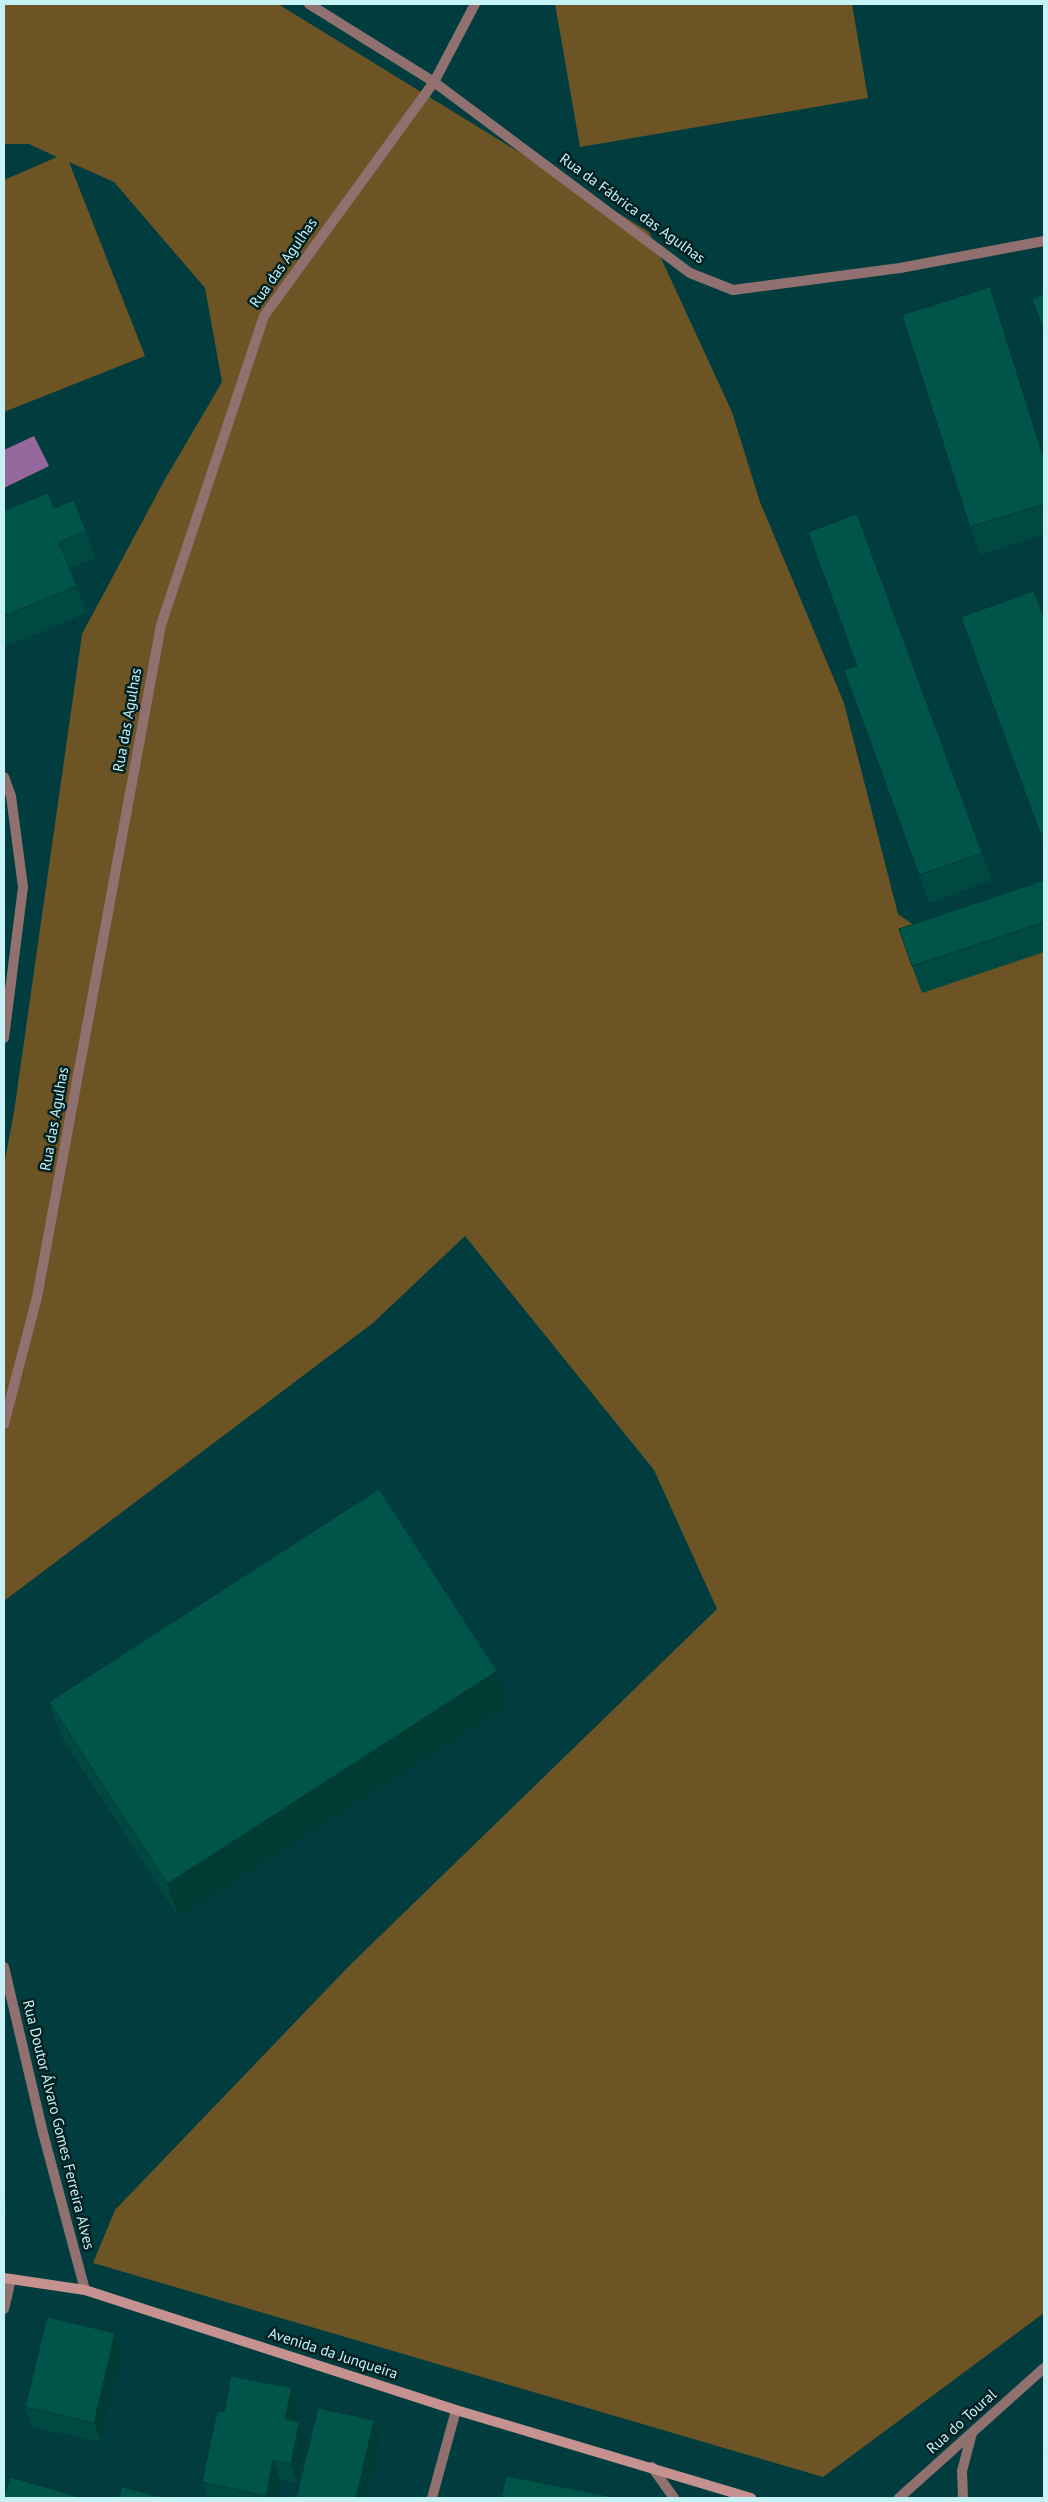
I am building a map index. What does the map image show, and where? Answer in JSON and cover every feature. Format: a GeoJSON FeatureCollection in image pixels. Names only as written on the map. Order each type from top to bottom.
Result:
{"type":"FeatureCollection","features":[{"type":"Feature","properties":{"kind":"street","name":"Rua da Fábrica das Agulhas"},"geometry":{"type":"LineString","coordinates":[[309,4],[434,82],[690,273],[733,290],[900,268],[1044,241]]}},
{"type":"Feature","properties":{"kind":"street","name":"Rua das Agulhas"},"geometry":{"type":"LineString","coordinates":[[4,1424],[37,1297],[161,625],[264,316],[434,82],[475,4]]}},
{"type":"Feature","properties":{"kind":"street"},"geometry":{"type":"LineString","coordinates":[[4,777],[11,796],[23,888],[4,1038]]}},
{"type":"Feature","properties":{"kind":"street","name":"Rua Doutor Álvaro Gomes Ferreira Alves"},"geometry":{"type":"LineString","coordinates":[[4,1967],[43,2133],[85,2290]]}},
{"type":"Feature","properties":{"kind":"street"},"geometry":{"type":"LineString","coordinates":[[4,2308],[8,2278]]}},
{"type":"Feature","properties":{"kind":"street","name":"Avenida da Junqueira"},"geometry":{"type":"LineString","coordinates":[[8,2278],[85,2290],[456,2410],[751,2498]]}},
{"type":"Feature","properties":{"kind":"street","name":"Rua do Toural"},"geometry":{"type":"LineString","coordinates":[[899,2498],[1044,2368]]}},
{"type":"Feature","properties":{"kind":"street"},"geometry":{"type":"LineString","coordinates":[[432,2498],[456,2410]]}},
{"type":"Feature","properties":{"kind":"street"},"geometry":{"type":"LineString","coordinates":[[963,2498],[962,2471],[972,2433]]}},
{"type":"Feature","properties":{"kind":"street"},"geometry":{"type":"LineString","coordinates":[[652,2467],[674,2498]]}},
{"type":"Feature","properties":{"kind":"shaded area"},"geometry":{"type":"Polygon","coordinates":[[[4,4],[278,4],[649,232],[732,412],[760,502],[844,703],[898,914],[932,938],[1044,903],[1044,2313],[823,2477],[93,2263],[115,2210],[349,1966],[717,1609],[654,1470],[465,1236],[373,1323],[4,1601],[4,1165],[14,1112],[82,634],[164,481],[222,382],[205,288],[114,182],[69,162],[145,356],[4,412],[4,180],[57,157],[29,144],[4,144],[4,4]]]}},
{"type":"Feature","properties":{"kind":"shaded area"},"geometry":{"type":"Polygon","coordinates":[[[555,4],[852,4],[868,98],[580,147],[555,4]]]}},
{"type":"Feature","properties":{"kind":"shaded area"},"geometry":{"type":"Polygon","coordinates":[[[34,436],[49,466],[4,488],[4,450],[34,436]]]}},
{"type":"Feature","properties":{"kind":"building"},"geometry":{"type":"Polygon","coordinates":[[[990,287],[1044,459],[1044,504],[970,527],[902,315],[990,287]]]}},
{"type":"Feature","properties":{"kind":"building"},"geometry":{"type":"Polygon","coordinates":[[[1044,294],[1044,331],[1032,299],[1044,294]]]}},
{"type":"Feature","properties":{"kind":"building"},"geometry":{"type":"Polygon","coordinates":[[[48,493],[54,508],[74,500],[86,531],[59,542],[77,586],[4,616],[4,511],[48,493]]]}},
{"type":"Feature","properties":{"kind":"building"},"geometry":{"type":"Polygon","coordinates":[[[857,514],[982,853],[919,875],[844,670],[857,666],[808,532],[857,514]]]}},
{"type":"Feature","properties":{"kind":"building"},"geometry":{"type":"Polygon","coordinates":[[[1034,591],[1044,618],[1044,831],[1040,833],[961,617],[1034,591]]]}},
{"type":"Feature","properties":{"kind":"building"},"geometry":{"type":"Polygon","coordinates":[[[1044,880],[1044,922],[912,966],[899,929],[1044,880]]]}},
{"type":"Feature","properties":{"kind":"building"},"geometry":{"type":"Polygon","coordinates":[[[379,1489],[497,1671],[167,1884],[49,1702],[379,1489]]]}},
{"type":"Feature","properties":{"kind":"building"},"geometry":{"type":"Polygon","coordinates":[[[47,2317],[115,2333],[94,2423],[25,2407],[47,2317]]]}},
{"type":"Feature","properties":{"kind":"building"},"geometry":{"type":"Polygon","coordinates":[[[231,2376],[292,2388],[285,2419],[299,2422],[291,2464],[273,2460],[266,2496],[202,2482],[217,2411],[224,2412],[231,2376]]]}},
{"type":"Feature","properties":{"kind":"building"},"geometry":{"type":"Polygon","coordinates":[[[318,2408],[374,2420],[356,2498],[296,2498],[318,2408]]]}},
{"type":"Feature","properties":{"kind":"building"},"geometry":{"type":"Polygon","coordinates":[[[1044,2441],[1044,2461],[1042,2446],[1044,2441]]]}},
{"type":"Feature","properties":{"kind":"building"},"geometry":{"type":"Polygon","coordinates":[[[506,2476],[609,2496],[608,2498],[501,2498],[506,2476]]]}},
{"type":"Feature","properties":{"kind":"building"},"geometry":{"type":"Polygon","coordinates":[[[10,2477],[83,2498],[4,2498],[10,2477]]]}},
{"type":"Feature","properties":{"kind":"building"},"geometry":{"type":"Polygon","coordinates":[[[122,2487],[167,2498],[119,2498],[122,2487]]]}}]}
